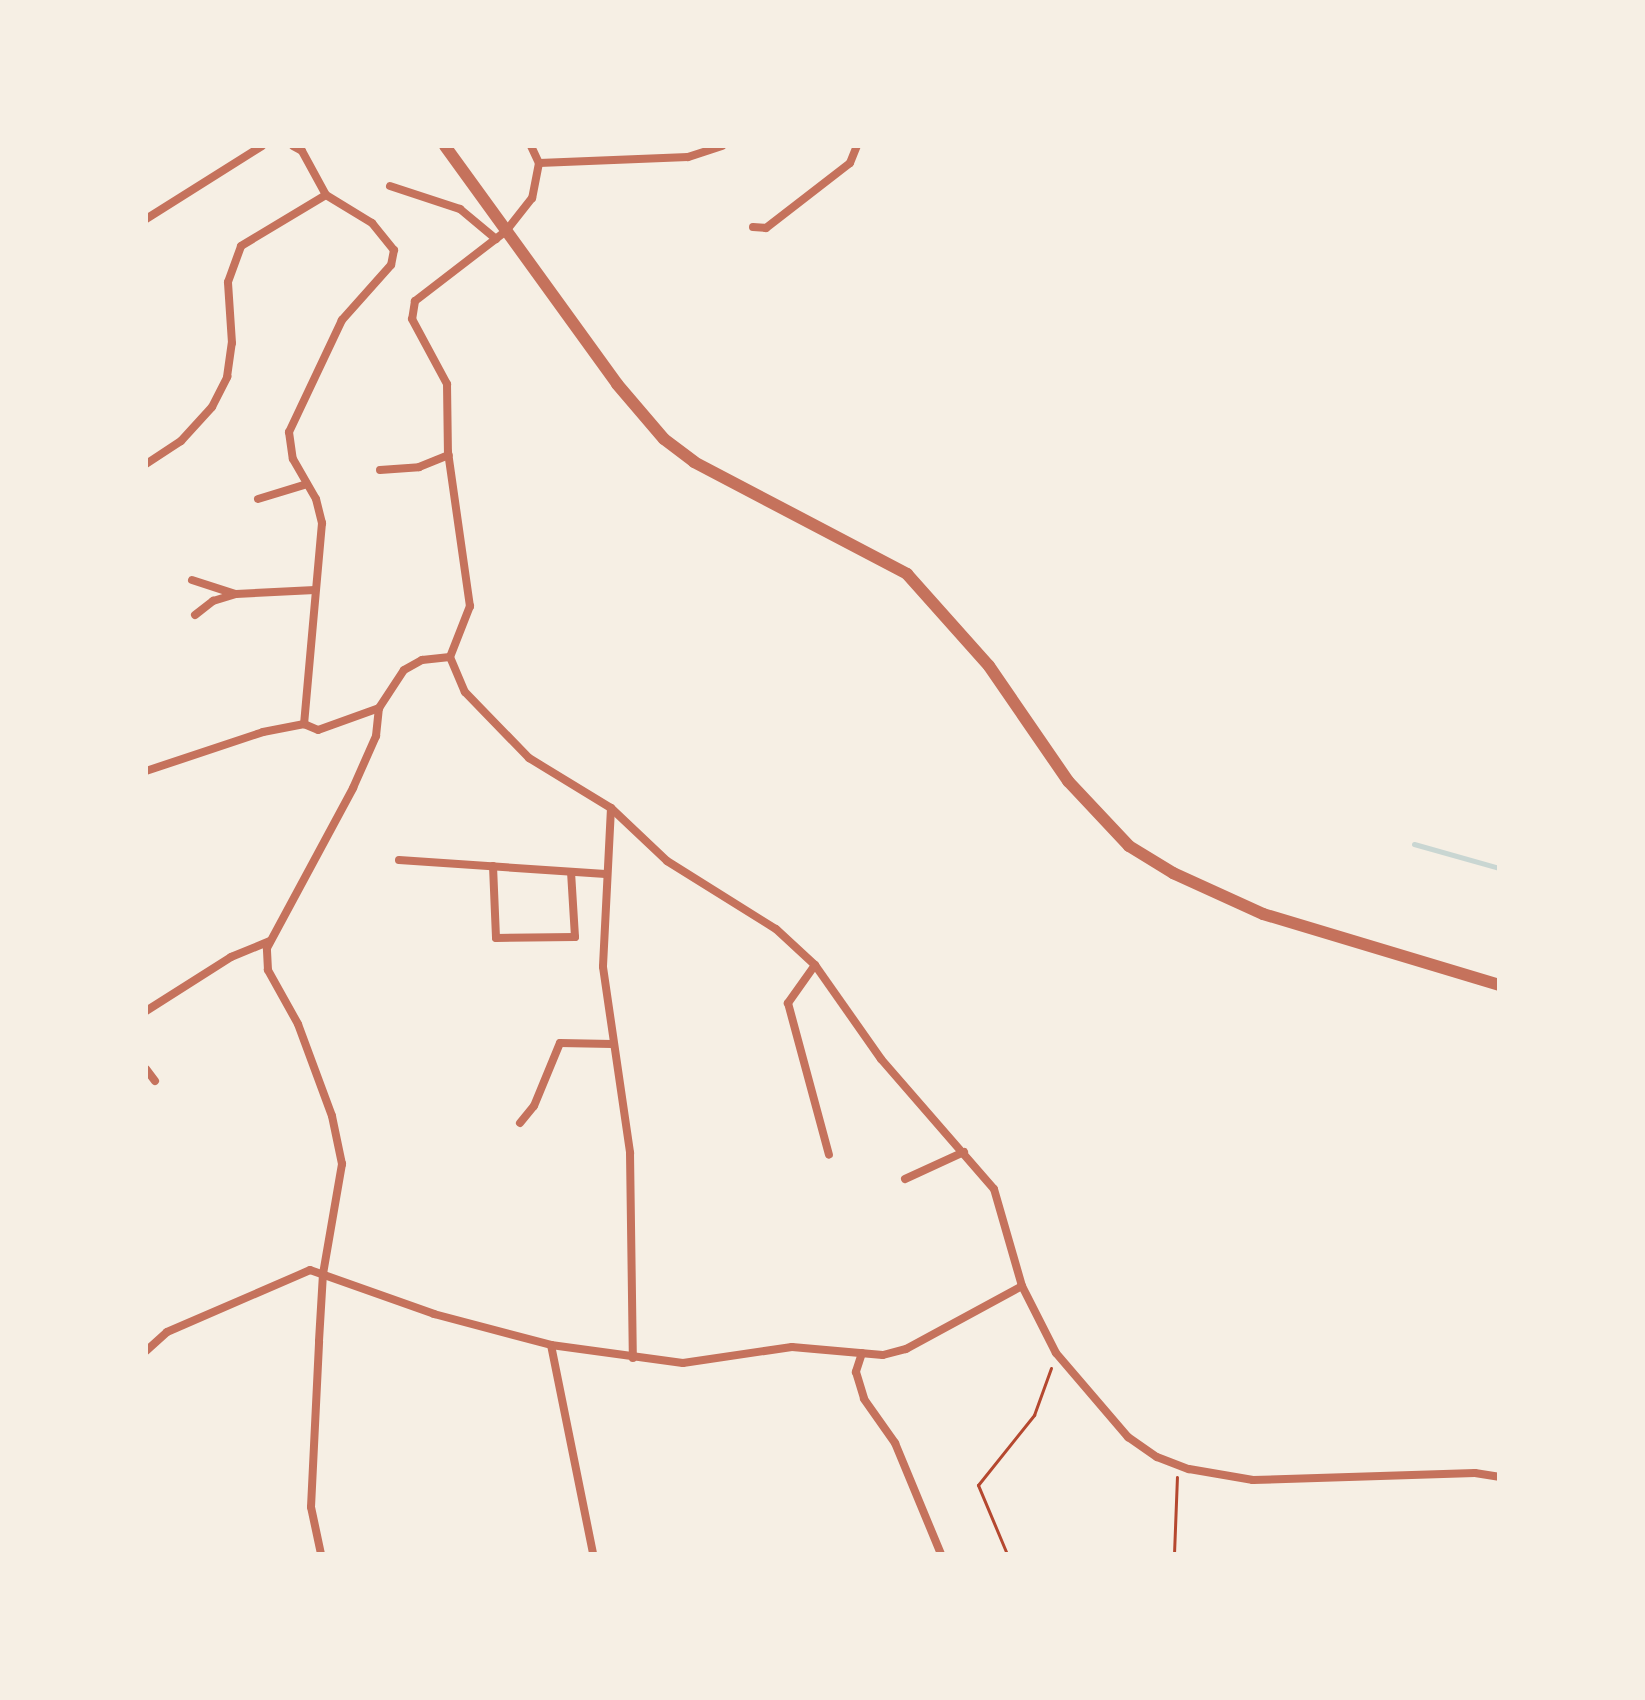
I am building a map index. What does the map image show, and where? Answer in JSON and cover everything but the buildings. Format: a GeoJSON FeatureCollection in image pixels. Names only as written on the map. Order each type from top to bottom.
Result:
{"type":"FeatureCollection","features":[{"type":"Feature","properties":{"kind":"street"},"geometry":{"type":"LineString","coordinates":[[146,219],[262,146]]}},
{"type":"Feature","properties":{"kind":"street"},"geometry":{"type":"LineString","coordinates":[[293,146],[302,151],[326,195],[372,223],[394,250],[391,265],[342,320],[289,432],[293,459],[307,484],[322,523],[304,724]]}},
{"type":"Feature","properties":{"kind":"street"},"geometry":{"type":"LineString","coordinates":[[445,146],[501,235],[664,439],[694,462],[832,530],[907,574],[989,666],[1068,781],[1129,846],[1173,873],[1263,914],[1499,985]]}},
{"type":"Feature","properties":{"kind":"street"},"geometry":{"type":"LineString","coordinates":[[531,146],[539,163],[532,198],[501,235],[415,301],[412,319],[447,384],[449,455],[470,606],[450,657],[465,692],[494,726],[561,781],[611,808],[667,861],[776,929],[815,965],[881,1059],[994,1189],[1022,1286],[1056,1353],[1128,1437],[1179,1465],[1253,1480],[1475,1473],[1499,1477]]}},
{"type":"Feature","properties":{"kind":"street"},"geometry":{"type":"LineString","coordinates":[[688,157],[700,146]]}},
{"type":"Feature","properties":{"kind":"street"},"geometry":{"type":"LineString","coordinates":[[539,163],[688,157],[722,146]]}},
{"type":"Feature","properties":{"kind":"street"},"geometry":{"type":"LineString","coordinates":[[753,227],[764,230],[790,210],[850,163],[857,146]]}},
{"type":"Feature","properties":{"kind":"street"},"geometry":{"type":"LineString","coordinates":[[390,186],[460,209],[501,235]]}},
{"type":"Feature","properties":{"kind":"street"},"geometry":{"type":"LineString","coordinates":[[146,464],[181,441],[212,407],[227,377],[232,343],[228,282],[241,246],[326,195]]}},
{"type":"Feature","properties":{"kind":"street"},"geometry":{"type":"LineString","coordinates":[[380,470],[419,467],[449,455]]}},
{"type":"Feature","properties":{"kind":"street"},"geometry":{"type":"LineString","coordinates":[[258,499],[307,484]]}},
{"type":"Feature","properties":{"kind":"street"},"geometry":{"type":"LineString","coordinates":[[192,580],[236,594]]}},
{"type":"Feature","properties":{"kind":"street"},"geometry":{"type":"LineString","coordinates":[[195,615],[213,601],[236,594],[315,590]]}},
{"type":"Feature","properties":{"kind":"street"},"geometry":{"type":"LineString","coordinates":[[321,1554],[311,1507],[323,1274],[342,1164],[332,1116],[298,1024],[268,970],[271,941],[353,788],[376,736],[379,708],[404,670],[422,660],[450,657]]}},
{"type":"Feature","properties":{"kind":"street"},"geometry":{"type":"LineString","coordinates":[[146,771],[263,732],[304,724],[318,730],[379,708]]}},
{"type":"Feature","properties":{"kind":"street"},"geometry":{"type":"LineString","coordinates":[[611,808],[603,967],[630,1153],[633,1358]]}},
{"type":"Feature","properties":{"kind":"street"},"geometry":{"type":"LineString","coordinates":[[399,860],[606,874]]}},
{"type":"Feature","properties":{"kind":"street"},"geometry":{"type":"LineString","coordinates":[[493,866],[496,938],[575,937],[571,872]]}},
{"type":"Feature","properties":{"kind":"street"},"geometry":{"type":"LineString","coordinates":[[146,1011],[231,957],[271,941]]}},
{"type":"Feature","properties":{"kind":"street"},"geometry":{"type":"LineString","coordinates":[[815,965],[788,1003],[829,1155]]}},
{"type":"Feature","properties":{"kind":"street"},"geometry":{"type":"LineString","coordinates":[[520,1123],[534,1106],[560,1043],[612,1044]]}},
{"type":"Feature","properties":{"kind":"street"},"geometry":{"type":"LineString","coordinates":[[146,1069],[155,1081]]}},
{"type":"Feature","properties":{"kind":"street"},"geometry":{"type":"LineString","coordinates":[[905,1179],[964,1152]]}},
{"type":"Feature","properties":{"kind":"street"},"geometry":{"type":"LineString","coordinates":[[146,1351],[167,1332],[310,1270],[434,1314],[551,1345],[683,1363],[792,1347],[862,1353],[906,1349],[1022,1286]]}},
{"type":"Feature","properties":{"kind":"street"},"geometry":{"type":"LineString","coordinates":[[551,1345],[593,1554]]}},
{"type":"Feature","properties":{"kind":"street"},"geometry":{"type":"LineString","coordinates":[[862,1353],[856,1372],[864,1399],[895,1443],[941,1554]]}},
{"type":"Feature","properties":{"kind":"path"},"geometry":{"type":"LineString","coordinates":[[1007,1554],[978,1485],[1034,1415],[1056,1353]]}},
{"type":"Feature","properties":{"kind":"path"},"geometry":{"type":"LineString","coordinates":[[1174,1554],[1179,1465]]}},
{"type":"Feature","properties":{"kind":"waterway"},"geometry":{"type":"LineString","coordinates":[[1414,844],[1499,868]]}}]}
